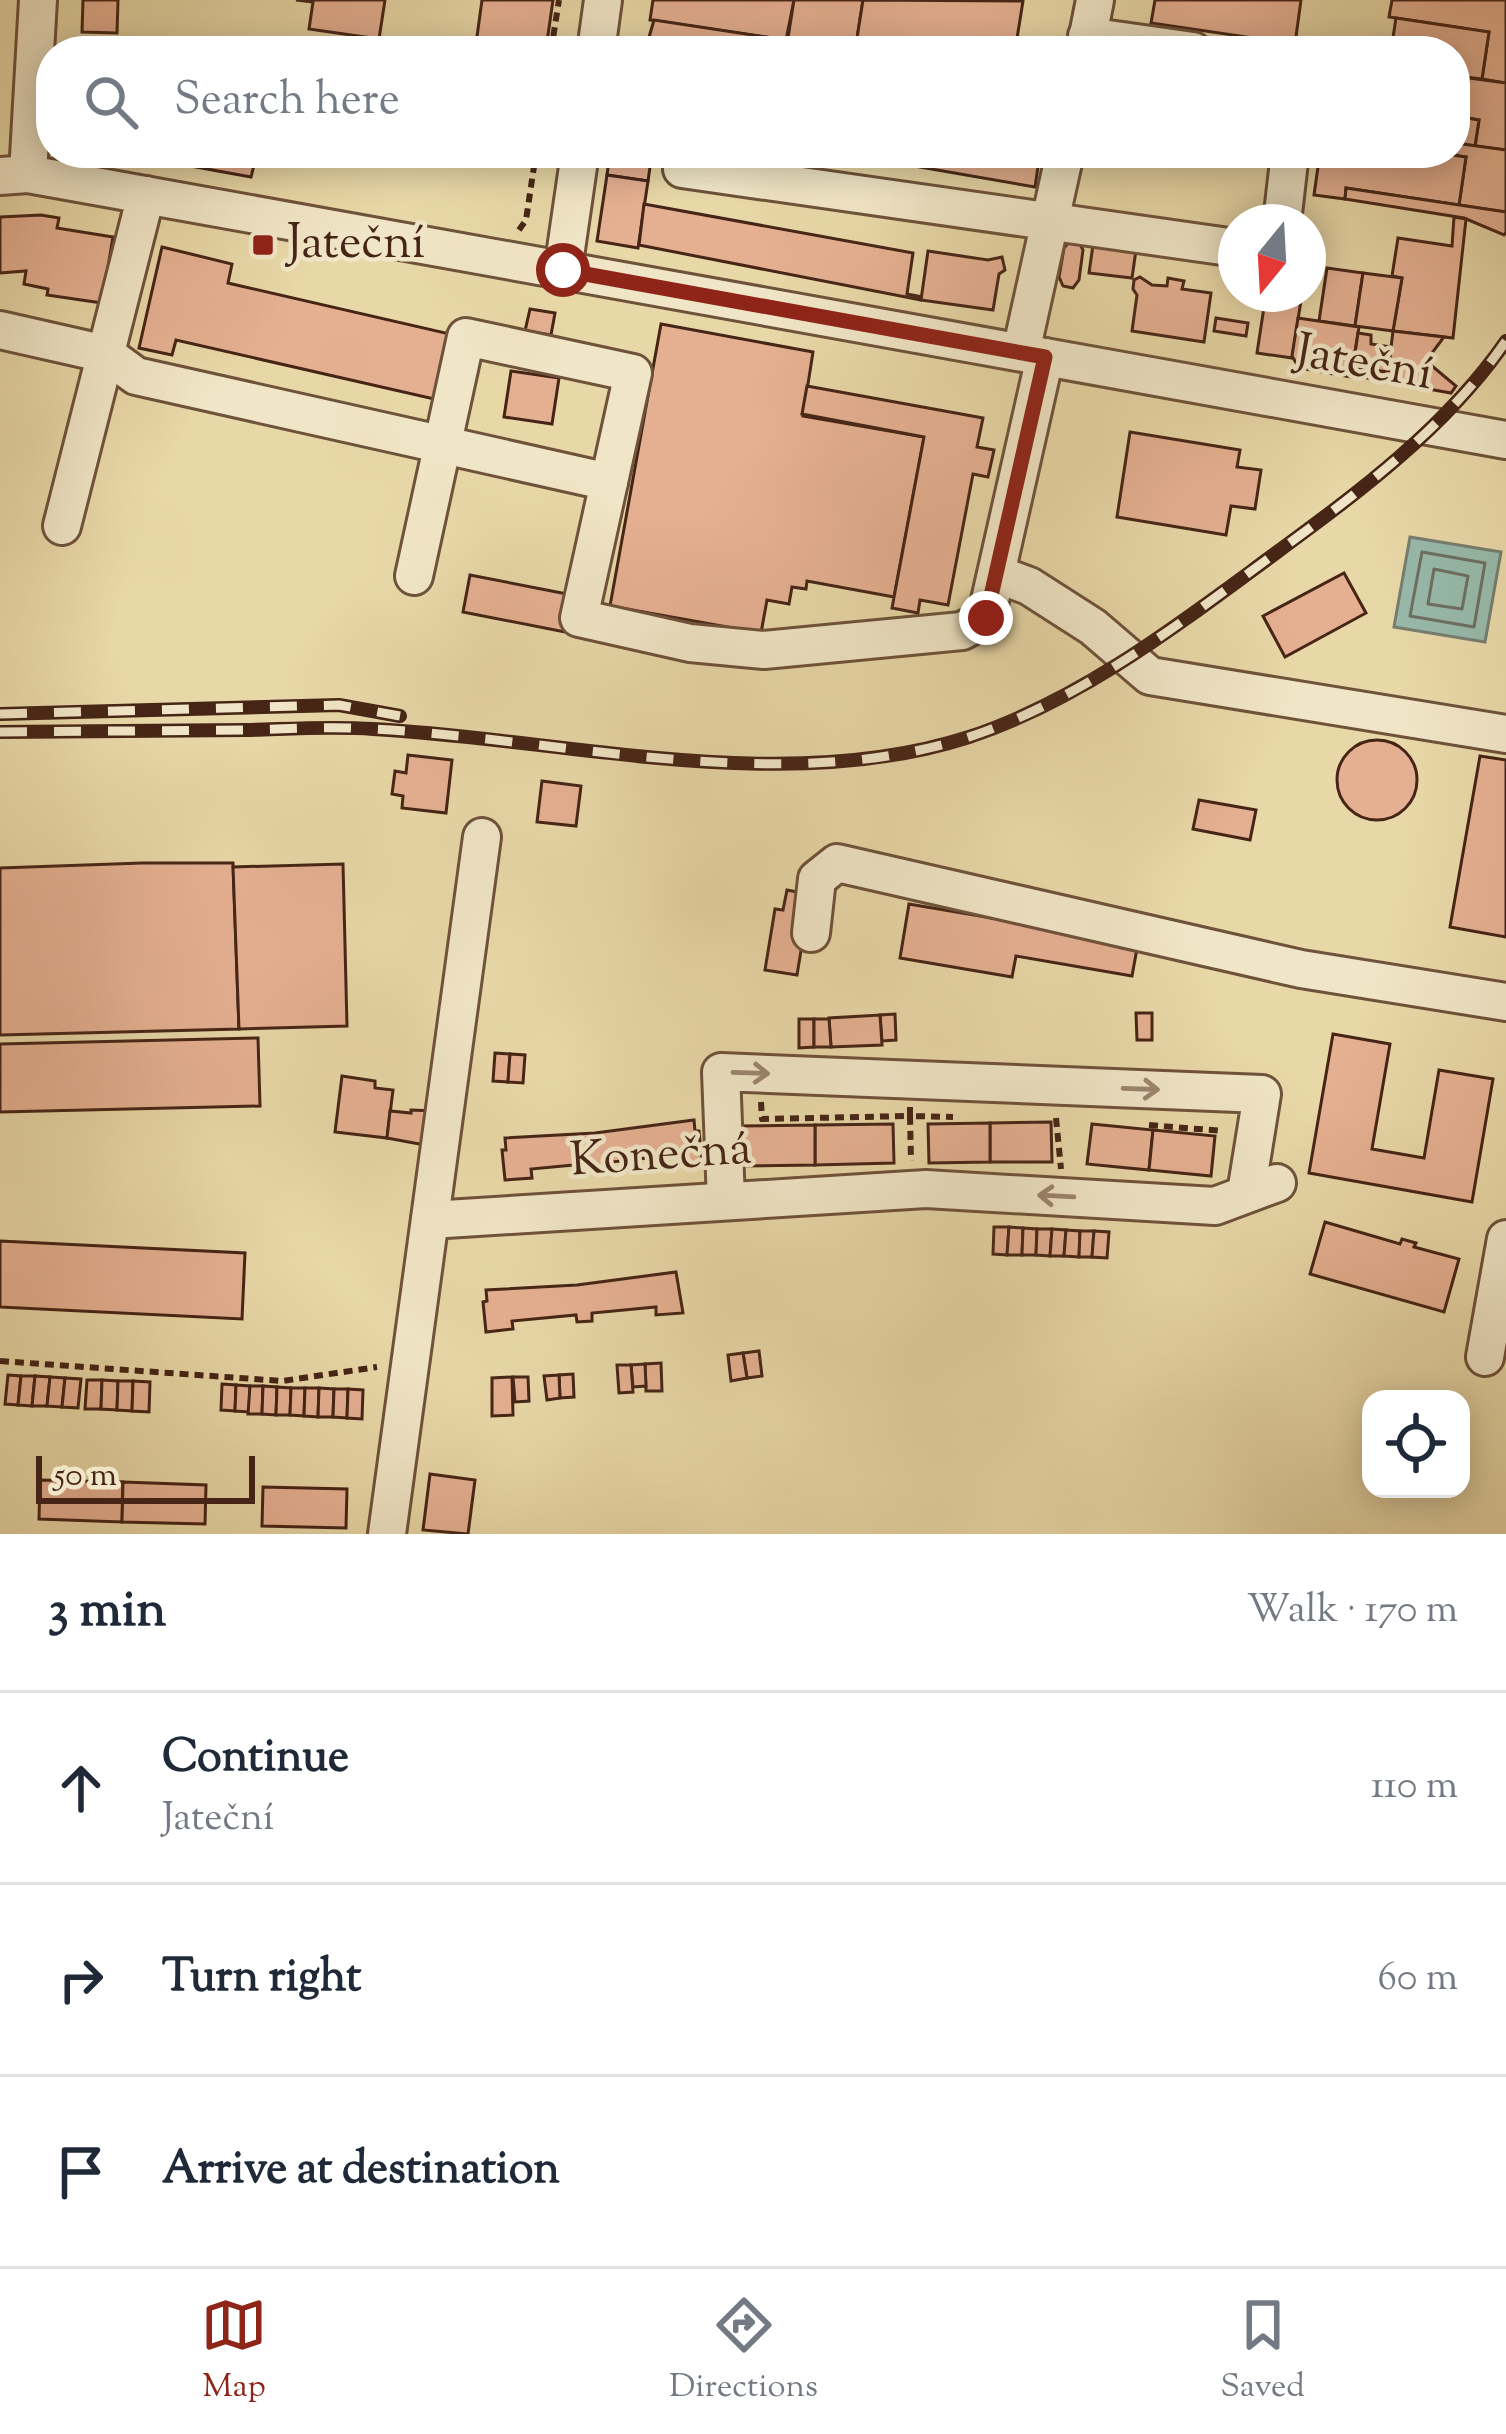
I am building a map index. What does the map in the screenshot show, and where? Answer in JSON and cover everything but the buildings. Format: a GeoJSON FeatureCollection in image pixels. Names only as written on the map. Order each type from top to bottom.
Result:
{"type":"FeatureCollection","features":[{"type":"Feature","properties":{"kind":"street"},"geometry":{"type":"LineString","coordinates":[[14,175],[38,0]]}},
{"type":"Feature","properties":{"kind":"street"},"geometry":{"type":"LineString","coordinates":[[598,36],[603,0]]}},
{"type":"Feature","properties":{"kind":"street"},"geometry":{"type":"LineString","coordinates":[[1088,36],[1095,0]]}},
{"type":"Feature","properties":{"kind":"street"},"geometry":{"type":"LineString","coordinates":[[563,270],[578,168]]}},
{"type":"Feature","properties":{"kind":"street"},"geometry":{"type":"LineString","coordinates":[[414,576],[466,337],[633,373],[579,618],[690,643],[764,650],[962,631],[986,618],[999,575],[1048,224],[1061,168]]}},
{"type":"Feature","properties":{"kind":"street"},"geometry":{"type":"LineString","coordinates":[[1284,204],[1288,168]]}},
{"type":"Feature","properties":{"kind":"street"},"geometry":{"type":"LineString","coordinates":[[682,169],[798,170],[1048,224],[1218,246]]}},
{"type":"Feature","properties":{"kind":"street","name":"Jateční"},"geometry":{"type":"LineString","coordinates":[[14,175],[1506,440]]}},
{"type":"Feature","properties":{"kind":"street"},"geometry":{"type":"LineString","coordinates":[[62,526],[146,195]]}},
{"type":"Feature","properties":{"kind":"street"},"geometry":{"type":"LineString","coordinates":[[0,330],[106,354],[136,376],[609,482]]}},
{"type":"Feature","properties":{"kind":"street"},"geometry":{"type":"LineString","coordinates":[[999,575],[1029,586],[1093,627],[1150,676],[1506,734]]}},
{"type":"Feature","properties":{"kind":"street"},"geometry":{"type":"LineString","coordinates":[[387,1534],[482,837]]}},
{"type":"Feature","properties":{"kind":"street"},"geometry":{"type":"LineString","coordinates":[[811,933],[818,879],[837,863],[1301,969],[1506,1002]]}},
{"type":"Feature","properties":{"kind":"street","name":"Konečná"},"geometry":{"type":"LineString","coordinates":[[430,1220],[926,1189],[1246,1194],[1262,1094],[721,1072],[732,1200]]}},
{"type":"Feature","properties":{"kind":"street"},"geometry":{"type":"LineString","coordinates":[[1485,1358],[1506,1239]]}},
{"type":"Feature","properties":{"kind":"path"},"geometry":{"type":"LineString","coordinates":[[553,36],[559,0]]}},
{"type":"Feature","properties":{"kind":"path"},"geometry":{"type":"LineString","coordinates":[[507,231],[520,230],[526,220],[534,168]]}},
{"type":"Feature","properties":{"kind":"path"},"geometry":{"type":"LineString","coordinates":[[761,1096],[762,1118],[974,1117]]}},
{"type":"Feature","properties":{"kind":"path"},"geometry":{"type":"LineString","coordinates":[[910,1116],[912,1177]]}},
{"type":"Feature","properties":{"kind":"path"},"geometry":{"type":"LineString","coordinates":[[1037,1118],[1058,1118],[1061,1177]]}},
{"type":"Feature","properties":{"kind":"path"},"geometry":{"type":"LineString","coordinates":[[0,1361],[282,1381],[370,1371],[412,1349]]}},
{"type":"Feature","properties":{"kind":"water"},"geometry":{"type":"Polygon","coordinates":[[[1410,537],[1501,552],[1485,642],[1394,627],[1410,537]]]}},
{"type":"Feature","properties":{"kind":"railway"},"geometry":{"type":"LineString","coordinates":[[0,732],[357,728],[749,763],[898,754],[969,737],[1048,704],[1124,661],[1298,537],[1425,433],[1506,341]]}},
{"type":"Feature","properties":{"kind":"railway"},"geometry":{"type":"LineString","coordinates":[[0,714],[339,705],[400,716]]}},
{"type":"Feature","properties":{"kind":"place","name":"Jateční"},"geometry":{"type":"Point","coordinates":[263,245]}},
{"type":"Feature","properties":{"kind":"route"},"geometry":{"type":"LineString","coordinates":[[563,270],[1045,357],[986,618]]}}]}
